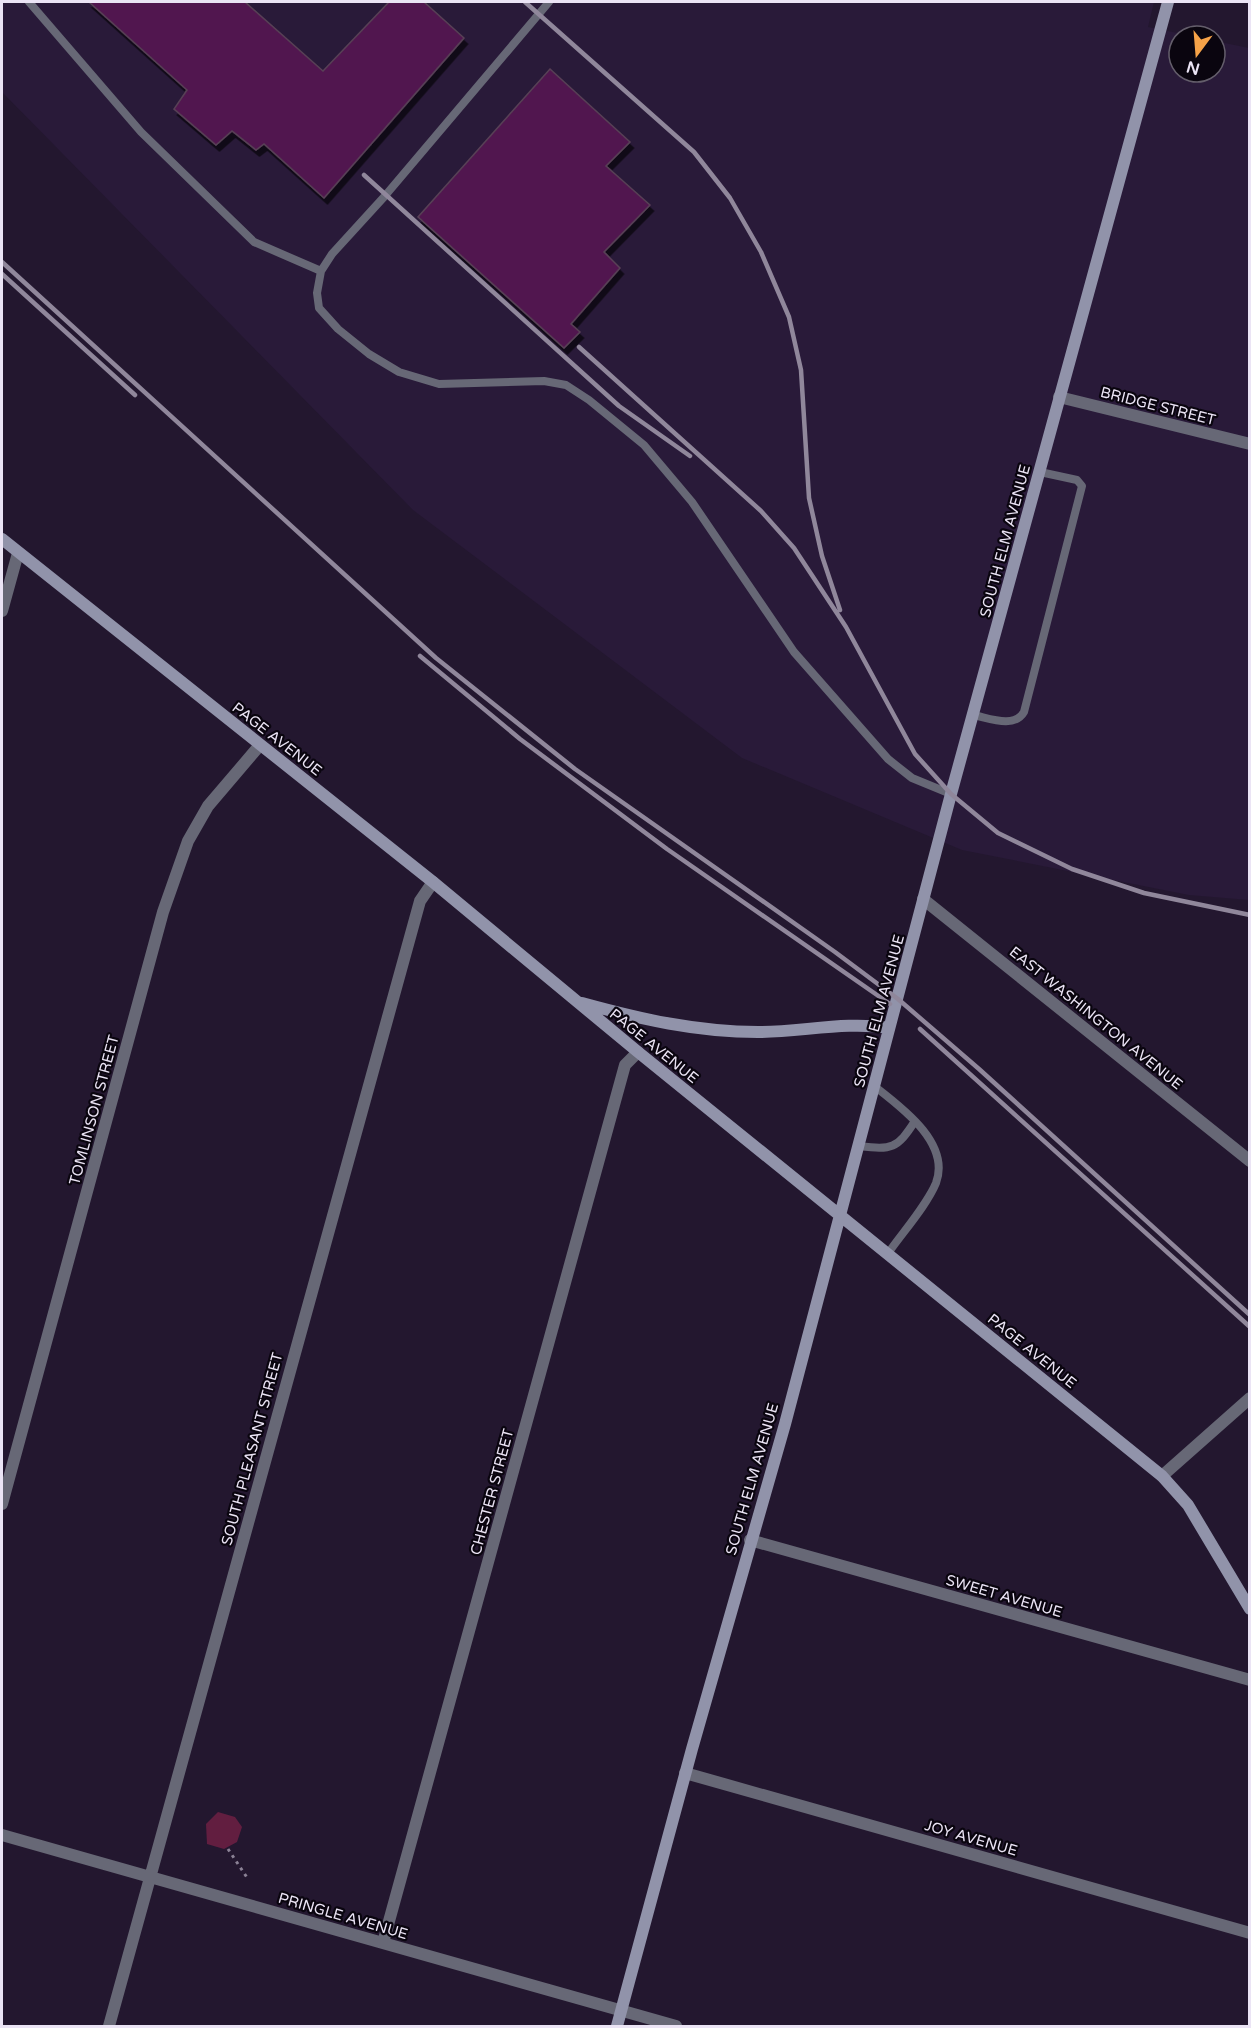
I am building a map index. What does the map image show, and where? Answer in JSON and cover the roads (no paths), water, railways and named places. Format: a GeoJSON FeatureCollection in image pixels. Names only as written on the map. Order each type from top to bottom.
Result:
{"type":"FeatureCollection","features":[{"type":"Feature","properties":{"kind":"street","name":"SOUTH ELM AVENUE"},"geometry":{"type":"LineString","coordinates":[[617,2026],[685,1773],[841,1216],[951,794],[1168,2]]}},
{"type":"Feature","properties":{"kind":"street","name":"BRIDGE STREET"},"geometry":{"type":"LineString","coordinates":[[1059,397],[1250,444]]}},
{"type":"Feature","properties":{"kind":"street","name":"PAGE AVENUE"},"geometry":{"type":"LineString","coordinates":[[2,539],[433,882],[576,1002],[888,1252],[1162,1476],[1188,1505],[1250,1609]]}},
{"type":"Feature","properties":{"kind":"street"},"geometry":{"type":"LineString","coordinates":[[2,610],[18,553]]}},
{"type":"Feature","properties":{"kind":"street","name":"TOMLINSON STREET"},"geometry":{"type":"LineString","coordinates":[[2,1504],[170,892],[188,841],[208,806],[260,745]]}},
{"type":"Feature","properties":{"kind":"street","name":"SOUTH PLEASANT STREET"},"geometry":{"type":"LineString","coordinates":[[109,2026],[420,901],[433,882]]}},
{"type":"Feature","properties":{"kind":"street","name":"EAST WASHINGTON AVENUE"},"geometry":{"type":"LineString","coordinates":[[923,899],[1250,1161]]}},
{"type":"Feature","properties":{"kind":"street"},"geometry":{"type":"LineString","coordinates":[[576,1002],[643,1020],[713,1030],[800,1031],[869,1024],[890,1028]]}},
{"type":"Feature","properties":{"kind":"street","name":"CHESTER STREET"},"geometry":{"type":"LineString","coordinates":[[383,1943],[625,1065],[638,1052]]}},
{"type":"Feature","properties":{"kind":"street"},"geometry":{"type":"LineString","coordinates":[[1162,1476],[1250,1398]]}},
{"type":"Feature","properties":{"kind":"street","name":"SWEET AVENUE"},"geometry":{"type":"LineString","coordinates":[[750,1540],[1250,1680]]}},
{"type":"Feature","properties":{"kind":"street","name":"JOY AVENUE"},"geometry":{"type":"LineString","coordinates":[[685,1773],[1250,1933]]}},
{"type":"Feature","properties":{"kind":"street","name":"PRINGLE AVENUE"},"geometry":{"type":"LineString","coordinates":[[2,1835],[676,2026]]}},
{"type":"Feature","properties":{"kind":"lane"},"geometry":{"type":"LineString","coordinates":[[29,2],[141,132],[254,242],[321,271]]}},
{"type":"Feature","properties":{"kind":"lane"},"geometry":{"type":"LineString","coordinates":[[549,2],[384,197],[332,254],[321,271],[317,293],[318,308],[338,329],[369,354],[399,372],[439,384],[544,381],[566,385],[589,400],[644,445],[692,502],[794,652],[888,759],[912,778],[951,794]]}},
{"type":"Feature","properties":{"kind":"lane"},"geometry":{"type":"LineString","coordinates":[[973,715],[1012,722],[1020,719],[1024,712],[1082,486],[1077,480],[1040,472]]}},
{"type":"Feature","properties":{"kind":"lane"},"geometry":{"type":"LineString","coordinates":[[874,1086],[915,1121],[931,1142],[936,1157],[936,1182],[888,1252]]}},
{"type":"Feature","properties":{"kind":"lane"},"geometry":{"type":"LineString","coordinates":[[859,1146],[886,1150],[902,1142],[915,1121]]}},
{"type":"Feature","properties":{"kind":"railway"},"geometry":{"type":"LineString","coordinates":[[525,2],[694,152],[730,198],[761,252],[789,317],[801,370],[809,498],[822,556],[840,610]]}},
{"type":"Feature","properties":{"kind":"railway"},"geometry":{"type":"LineString","coordinates":[[364,175],[619,406],[690,456]]}},
{"type":"Feature","properties":{"kind":"railway"},"geometry":{"type":"LineString","coordinates":[[2,262],[436,658],[575,769],[898,999],[979,1069],[1250,1315]]}},
{"type":"Feature","properties":{"kind":"railway"},"geometry":{"type":"LineString","coordinates":[[2,274],[135,395]]}},
{"type":"Feature","properties":{"kind":"railway"},"geometry":{"type":"LineString","coordinates":[[579,347],[761,511],[794,548],[846,627],[915,754],[951,794],[998,833],[1072,869],[1144,893],[1250,915]]}},
{"type":"Feature","properties":{"kind":"railway"},"geometry":{"type":"LineString","coordinates":[[420,656],[520,739],[667,849],[890,1004]]}},
{"type":"Feature","properties":{"kind":"railway"},"geometry":{"type":"LineString","coordinates":[[920,1029],[1250,1327]]}}]}
